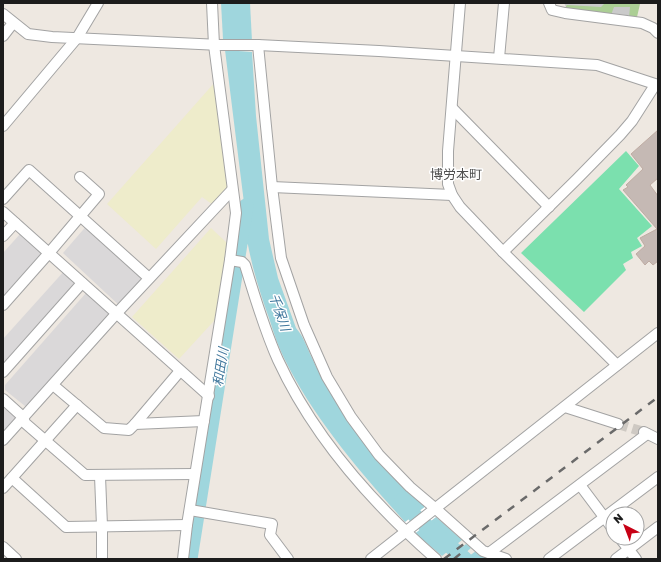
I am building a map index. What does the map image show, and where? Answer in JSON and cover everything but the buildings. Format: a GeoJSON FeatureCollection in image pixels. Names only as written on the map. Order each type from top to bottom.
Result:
{"type":"FeatureCollection","features":[{"type":"Feature","properties":{"kind":"street"},"geometry":{"type":"LineString","coordinates":[[3,126],[77,38],[98,3]]}},
{"type":"Feature","properties":{"kind":"street"},"geometry":{"type":"LineString","coordinates":[[183,559],[187,525],[192,511],[204,421],[235,261],[236,213],[232,190],[212,3]]}},
{"type":"Feature","properties":{"kind":"street"},"geometry":{"type":"LineString","coordinates":[[460,3],[455,55],[448,168],[448,184],[452,195],[460,207],[503,252],[617,365]]}},
{"type":"Feature","properties":{"kind":"street"},"geometry":{"type":"LineString","coordinates":[[499,58],[504,3]]}},
{"type":"Feature","properties":{"kind":"street"},"geometry":{"type":"LineString","coordinates":[[548,3],[552,10],[642,23],[653,28],[658,33]]}},
{"type":"Feature","properties":{"kind":"street"},"geometry":{"type":"LineString","coordinates":[[3,14],[28,34],[52,37],[455,55],[597,65],[657,85],[628,126],[503,252]]}},
{"type":"Feature","properties":{"kind":"street"},"geometry":{"type":"LineString","coordinates":[[3,36],[12,22]]}},
{"type":"Feature","properties":{"kind":"street"},"geometry":{"type":"LineString","coordinates":[[256,45],[281,258],[304,325],[327,377],[352,417],[380,455],[410,487],[434,510],[483,552],[506,559]]}},
{"type":"Feature","properties":{"kind":"street"},"geometry":{"type":"LineString","coordinates":[[452,108],[549,207]]}},
{"type":"Feature","properties":{"kind":"street"},"geometry":{"type":"LineString","coordinates":[[3,199],[28,170],[149,278]]}},
{"type":"Feature","properties":{"kind":"street"},"geometry":{"type":"LineString","coordinates":[[3,305],[99,194],[80,177]]}},
{"type":"Feature","properties":{"kind":"street"},"geometry":{"type":"LineString","coordinates":[[272,187],[452,195]]}},
{"type":"Feature","properties":{"kind":"street"},"geometry":{"type":"LineString","coordinates":[[3,440],[116,314],[232,190]]}},
{"type":"Feature","properties":{"kind":"street"},"geometry":{"type":"LineString","coordinates":[[3,212],[209,396]]}},
{"type":"Feature","properties":{"kind":"street"},"geometry":{"type":"LineString","coordinates":[[3,236],[15,223]]}},
{"type":"Feature","properties":{"kind":"street"},"geometry":{"type":"LineString","coordinates":[[235,261],[245,265],[260,315],[278,360],[320,434],[366,492],[436,559]]}},
{"type":"Feature","properties":{"kind":"street"},"geometry":{"type":"LineString","coordinates":[[3,372],[82,283]]}},
{"type":"Feature","properties":{"kind":"street"},"geometry":{"type":"LineString","coordinates":[[371,559],[658,333]]}},
{"type":"Feature","properties":{"kind":"street"},"geometry":{"type":"LineString","coordinates":[[53,384],[104,428],[129,430],[180,371]]}},
{"type":"Feature","properties":{"kind":"street"},"geometry":{"type":"LineString","coordinates":[[3,400],[23,417],[25,423],[85,475],[196,474]]}},
{"type":"Feature","properties":{"kind":"street"},"geometry":{"type":"LineString","coordinates":[[3,488],[76,405]]}},
{"type":"Feature","properties":{"kind":"street"},"geometry":{"type":"LineString","coordinates":[[565,407],[618,424]]}},
{"type":"Feature","properties":{"kind":"street"},"geometry":{"type":"LineString","coordinates":[[135,424],[204,421]]}},
{"type":"Feature","properties":{"kind":"street"},"geometry":{"type":"LineString","coordinates":[[489,553],[580,485],[645,433],[658,439]]}},
{"type":"Feature","properties":{"kind":"street"},"geometry":{"type":"LineString","coordinates":[[100,476],[102,559]]}},
{"type":"Feature","properties":{"kind":"street"},"geometry":{"type":"LineString","coordinates":[[549,559],[658,477]]}},
{"type":"Feature","properties":{"kind":"street"},"geometry":{"type":"LineString","coordinates":[[12,478],[66,527],[187,525]]}},
{"type":"Feature","properties":{"kind":"street"},"geometry":{"type":"LineString","coordinates":[[580,485],[604,517]]}},
{"type":"Feature","properties":{"kind":"street"},"geometry":{"type":"LineString","coordinates":[[192,511],[272,524],[270,535],[288,559]]}},
{"type":"Feature","properties":{"kind":"street"},"geometry":{"type":"LineString","coordinates":[[616,559],[658,527]]}},
{"type":"Feature","properties":{"kind":"street"},"geometry":{"type":"LineString","coordinates":[[627,546],[636,559]]}},
{"type":"Feature","properties":{"kind":"street"},"geometry":{"type":"LineString","coordinates":[[3,547],[16,559]]}},
{"type":"Feature","properties":{"kind":"shaded area"},"geometry":{"type":"Polygon","coordinates":[[[564,3],[635,3],[635,16],[567,9],[564,3]]]}},
{"type":"Feature","properties":{"kind":"shaded area"},"geometry":{"type":"Polygon","coordinates":[[[223,73],[233,188],[216,207],[202,197],[156,249],[107,204],[223,73]]]}},
{"type":"Feature","properties":{"kind":"shaded area"},"geometry":{"type":"Polygon","coordinates":[[[89,223],[147,281],[121,307],[63,253],[89,223]]]}},
{"type":"Feature","properties":{"kind":"shaded area"},"geometry":{"type":"Polygon","coordinates":[[[211,228],[227,243],[238,230],[224,310],[179,359],[132,317],[211,228]]]}},
{"type":"Feature","properties":{"kind":"shaded area"},"geometry":{"type":"Polygon","coordinates":[[[21,233],[50,252],[3,310],[3,253],[21,233]]]}},
{"type":"Feature","properties":{"kind":"shaded area"},"geometry":{"type":"Polygon","coordinates":[[[66,269],[81,290],[3,378],[3,339],[66,269]]]}},
{"type":"Feature","properties":{"kind":"shaded area"},"geometry":{"type":"Polygon","coordinates":[[[86,293],[94,293],[114,313],[30,410],[5,390],[5,385],[86,293]]]}},
{"type":"Feature","properties":{"kind":"shaded area"},"geometry":{"type":"Polygon","coordinates":[[[3,398],[23,417],[3,444],[3,398]]]}},
{"type":"Feature","properties":{"kind":"green space"},"geometry":{"type":"Polygon","coordinates":[[[605,3],[658,3],[640,4],[637,17],[629,18],[630,7],[614,7],[611,15],[567,11],[565,8],[567,5],[601,7],[605,3]]]}},
{"type":"Feature","properties":{"kind":"green space"},"geometry":{"type":"Polygon","coordinates":[[[626,151],[639,166],[619,189],[652,226],[637,238],[642,246],[631,252],[633,258],[623,264],[626,270],[584,312],[521,253],[626,151]]]}},
{"type":"Feature","properties":{"kind":"water"},"geometry":{"type":"Polygon","coordinates":[[[221,3],[250,3],[252,41],[223,39],[221,3]]]}},
{"type":"Feature","properties":{"kind":"water"},"geometry":{"type":"Polygon","coordinates":[[[225,50],[252,52],[256,116],[269,239],[278,278],[296,328],[299,331],[329,391],[339,407],[386,466],[425,507],[405,522],[371,484],[324,424],[296,381],[278,344],[263,302],[248,245],[243,241],[241,205],[244,203],[225,50]]]}},
{"type":"Feature","properties":{"kind":"water"},"geometry":{"type":"Polygon","coordinates":[[[436,517],[462,540],[442,556],[415,533],[436,517]]]}},
{"type":"Feature","properties":{"kind":"water"},"geometry":{"type":"Polygon","coordinates":[[[466,544],[471,548],[463,555],[461,554],[461,556],[457,559],[447,559],[455,553],[460,553],[459,550],[466,544]]]}},
{"type":"Feature","properties":{"kind":"water"},"geometry":{"type":"Polygon","coordinates":[[[476,551],[488,559],[465,559],[476,551]]]}},
{"type":"Feature","properties":{"kind":"pier"},"geometry":{"type":"Polygon","coordinates":[[[426,506],[437,516],[413,535],[403,524],[426,506]]]}},
{"type":"Feature","properties":{"kind":"waterway","name":"和田川"},"geometry":{"type":"LineString","coordinates":[[190,559],[246,206]]}},
{"type":"Feature","properties":{"kind":"waterway","name":"千保川"},"geometry":{"type":"LineString","coordinates":[[402,500],[417,518],[465,559]]}},
{"type":"Feature","properties":{"kind":"tunnel"},"geometry":{"type":"LineString","coordinates":[[618,424],[644,432]]}},
{"type":"Feature","properties":{"kind":"railway"},"geometry":{"type":"LineString","coordinates":[[444,559],[658,397]]}},
{"type":"Feature","properties":{"kind":"railway"},"geometry":{"type":"LineString","coordinates":[[454,559],[466,549]]}},
{"type":"Feature","properties":{"kind":"district","name":"博労本町"},"geometry":{"type":"Point","coordinates":[456,174]}}]}
